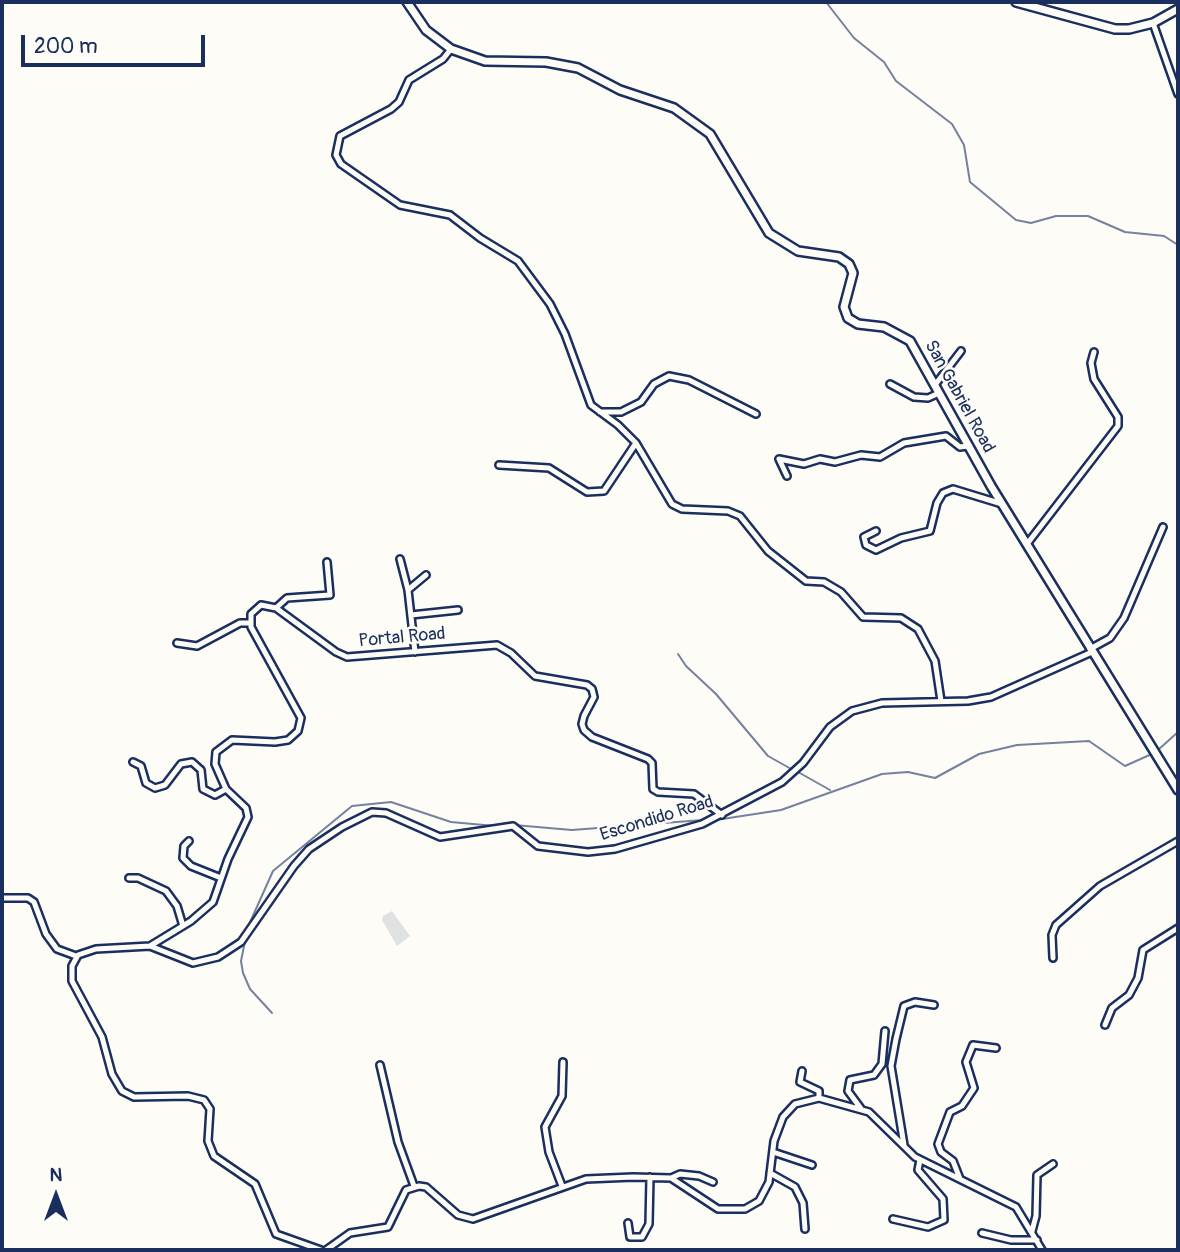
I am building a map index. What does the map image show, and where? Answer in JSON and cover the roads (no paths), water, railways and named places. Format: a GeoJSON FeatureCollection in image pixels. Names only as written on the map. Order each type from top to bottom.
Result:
{"type":"FeatureCollection","features":[{"type":"Feature","properties":{"kind":"street","name":"San Gabriel Road"},"geometry":{"type":"LineString","coordinates":[[407,2],[426,30],[451,49],[485,61],[546,62],[578,68],[620,90],[674,108],[710,134],[727,158],[769,233],[798,251],[839,257],[849,264],[853,274],[844,307],[848,318],[858,324],[884,327],[910,341],[1002,504],[1178,789]]}},
{"type":"Feature","properties":{"kind":"street"},"geometry":{"type":"LineString","coordinates":[[1016,2],[1115,29],[1129,29],[1153,23],[1178,9]]}},
{"type":"Feature","properties":{"kind":"street"},"geometry":{"type":"LineString","coordinates":[[1153,23],[1178,94]]}},
{"type":"Feature","properties":{"kind":"street"},"geometry":{"type":"LineString","coordinates":[[451,49],[443,59],[409,80],[399,102],[391,109],[340,136],[336,155],[341,164],[400,205],[450,215],[480,238],[518,261],[550,304],[565,334],[591,405],[618,425],[636,443],[672,504],[682,509],[729,510],[740,516],[768,551],[806,581],[824,582],[841,592],[863,617],[901,618],[918,629],[935,661],[941,701]]}},
{"type":"Feature","properties":{"kind":"street"},"geometry":{"type":"LineString","coordinates":[[935,385],[961,351]]}},
{"type":"Feature","properties":{"kind":"street"},"geometry":{"type":"LineString","coordinates":[[1027,544],[1118,426],[1118,417],[1094,379],[1091,363],[1094,352]]}},
{"type":"Feature","properties":{"kind":"street"},"geometry":{"type":"LineString","coordinates":[[600,412],[621,412],[641,402],[654,384],[669,376],[689,380],[757,414]]}},
{"type":"Feature","properties":{"kind":"street"},"geometry":{"type":"LineString","coordinates":[[890,384],[914,397],[928,398],[939,393]]}},
{"type":"Feature","properties":{"kind":"street"},"geometry":{"type":"LineString","coordinates":[[787,476],[779,459],[804,464],[820,458],[835,462],[862,455],[880,457],[904,443],[946,436],[960,447],[968,446]]}},
{"type":"Feature","properties":{"kind":"street"},"geometry":{"type":"LineString","coordinates":[[499,465],[549,468],[587,492],[604,491],[636,443]]}},
{"type":"Feature","properties":{"kind":"street"},"geometry":{"type":"LineString","coordinates":[[877,531],[864,537],[866,545],[876,550],[901,538],[930,531],[936,503],[943,493],[953,489],[1002,504]]}},
{"type":"Feature","properties":{"kind":"street","name":"Escondido Road"},"geometry":{"type":"LineString","coordinates":[[76,956],[96,949],[150,946],[193,963],[218,957],[241,942],[309,849],[342,827],[372,812],[386,813],[440,837],[471,834],[511,825],[538,846],[588,852],[615,849],[702,824],[782,782],[803,763],[830,727],[852,711],[882,703],[968,701],[1000,694],[1091,651],[1110,638],[1124,618],[1163,527]]}},
{"type":"Feature","properties":{"kind":"street"},"geometry":{"type":"LineString","coordinates":[[400,559],[408,590],[415,652]]}},
{"type":"Feature","properties":{"kind":"street"},"geometry":{"type":"LineString","coordinates":[[250,623],[257,607],[267,604],[276,607],[287,598],[330,595],[327,562]]}},
{"type":"Feature","properties":{"kind":"street"},"geometry":{"type":"LineString","coordinates":[[408,590],[426,575]]}},
{"type":"Feature","properties":{"kind":"street","name":"Portal Road"},"geometry":{"type":"LineString","coordinates":[[276,607],[336,652],[347,657],[496,645],[511,653],[535,676],[587,685],[592,689],[594,697],[584,716],[584,730],[592,737],[648,759],[652,763],[651,783],[658,792],[694,794],[722,815]]}},
{"type":"Feature","properties":{"kind":"street"},"geometry":{"type":"LineString","coordinates":[[411,615],[458,610]]}},
{"type":"Feature","properties":{"kind":"street"},"geometry":{"type":"LineString","coordinates":[[177,643],[197,646],[240,623],[250,623]]}},
{"type":"Feature","properties":{"kind":"street"},"geometry":{"type":"LineString","coordinates":[[150,946],[183,926],[213,902],[248,817],[246,808],[226,789],[215,764],[216,752],[232,740],[275,742],[288,740],[298,731],[301,718],[250,623]]}},
{"type":"Feature","properties":{"kind":"street"},"geometry":{"type":"LineString","coordinates":[[133,762],[141,766],[146,783],[155,788],[165,785],[181,764],[192,762],[201,771],[203,789],[215,795],[226,789]]}},
{"type":"Feature","properties":{"kind":"street"},"geometry":{"type":"LineString","coordinates":[[189,841],[184,846],[183,858],[191,866],[221,878]]}},
{"type":"Feature","properties":{"kind":"street"},"geometry":{"type":"LineString","coordinates":[[1053,958],[1052,934],[1056,925],[1100,886],[1178,841]]}},
{"type":"Feature","properties":{"kind":"street"},"geometry":{"type":"LineString","coordinates":[[130,878],[138,878],[166,891],[177,906],[183,926]]}},
{"type":"Feature","properties":{"kind":"street"},"geometry":{"type":"LineString","coordinates":[[2,898],[28,898],[34,902],[46,934],[57,949],[76,956],[72,966],[72,981],[102,1037],[112,1074],[122,1091],[134,1097],[188,1096],[204,1100],[210,1109],[208,1141],[214,1156],[255,1184],[276,1234],[323,1250],[350,1233],[388,1227],[393,1222],[402,1196],[409,1187],[414,1186],[426,1187],[458,1215],[473,1219],[586,1179],[671,1178],[680,1174],[699,1176],[713,1182]]}},
{"type":"Feature","properties":{"kind":"street"},"geometry":{"type":"LineString","coordinates":[[1105,1025],[1112,1008],[1129,995],[1138,978],[1143,950],[1178,928]]}},
{"type":"Feature","properties":{"kind":"street"},"geometry":{"type":"LineString","coordinates":[[904,1145],[891,1066],[896,1039],[905,1006],[915,1002],[934,1006]]}},
{"type":"Feature","properties":{"kind":"street"},"geometry":{"type":"LineString","coordinates":[[862,1110],[849,1091],[850,1080],[874,1074],[881,1064],[885,1031]]}},
{"type":"Feature","properties":{"kind":"street"},"geometry":{"type":"LineString","coordinates":[[960,1179],[953,1161],[942,1152],[938,1144],[950,1112],[962,1106],[974,1088],[966,1062],[973,1045],[996,1048]]}},
{"type":"Feature","properties":{"kind":"street"},"geometry":{"type":"LineString","coordinates":[[562,1186],[549,1152],[545,1128],[562,1096],[563,1062]]}},
{"type":"Feature","properties":{"kind":"street"},"geometry":{"type":"LineString","coordinates":[[380,1065],[398,1142],[414,1186]]}},
{"type":"Feature","properties":{"kind":"street"},"geometry":{"type":"LineString","coordinates":[[802,1071],[800,1082],[819,1091],[819,1098]]}},
{"type":"Feature","properties":{"kind":"street"},"geometry":{"type":"LineString","coordinates":[[671,1178],[718,1209],[745,1209],[759,1201],[770,1173],[778,1126],[785,1114],[795,1104],[819,1098],[862,1110],[878,1118],[920,1160],[1016,1207],[1042,1250]]}},
{"type":"Feature","properties":{"kind":"street"},"geometry":{"type":"LineString","coordinates":[[773,1152],[812,1165]]}},
{"type":"Feature","properties":{"kind":"street"},"geometry":{"type":"LineString","coordinates":[[893,1219],[928,1227],[944,1220],[943,1199],[918,1170],[920,1160]]}},
{"type":"Feature","properties":{"kind":"street"},"geometry":{"type":"LineString","coordinates":[[1032,1231],[1036,1216],[1037,1175],[1053,1164]]}},
{"type":"Feature","properties":{"kind":"street"},"geometry":{"type":"LineString","coordinates":[[770,1173],[795,1187],[803,1203],[806,1229]]}},
{"type":"Feature","properties":{"kind":"street"},"geometry":{"type":"LineString","coordinates":[[628,1223],[630,1237],[642,1237],[649,1224],[650,1177]]}},
{"type":"Feature","properties":{"kind":"street"},"geometry":{"type":"LineString","coordinates":[[982,1233],[1011,1240],[1037,1240]]}},
{"type":"Feature","properties":{"kind":"waterway"},"geometry":{"type":"LineString","coordinates":[[826,2],[854,38],[884,62],[896,81],[952,124],[964,145],[970,182],[1016,220],[1031,223],[1056,216],[1088,216],[1125,232],[1164,236],[1178,245]]}},
{"type":"Feature","properties":{"kind":"waterway"},"geometry":{"type":"LineString","coordinates":[[678,654],[768,756],[793,770]]}},
{"type":"Feature","properties":{"kind":"waterway"},"geometry":{"type":"LineString","coordinates":[[1158,750],[1178,732]]}},
{"type":"Feature","properties":{"kind":"waterway"},"geometry":{"type":"LineString","coordinates":[[716,820],[781,810],[882,774],[908,772],[935,778],[979,754],[1017,745],[1089,741],[1125,766],[1154,753]]}},
{"type":"Feature","properties":{"kind":"waterway"},"geometry":{"type":"LineString","coordinates":[[798,772],[830,790]]}},
{"type":"Feature","properties":{"kind":"waterway"},"geometry":{"type":"LineString","coordinates":[[247,929],[273,871],[352,806],[391,802],[451,822],[495,826]]}},
{"type":"Feature","properties":{"kind":"waterway"},"geometry":{"type":"LineString","coordinates":[[514,825],[572,830],[703,820]]}},
{"type":"Feature","properties":{"kind":"waterway"},"geometry":{"type":"LineString","coordinates":[[245,941],[241,961],[243,973],[250,989],[272,1013]]}}]}
